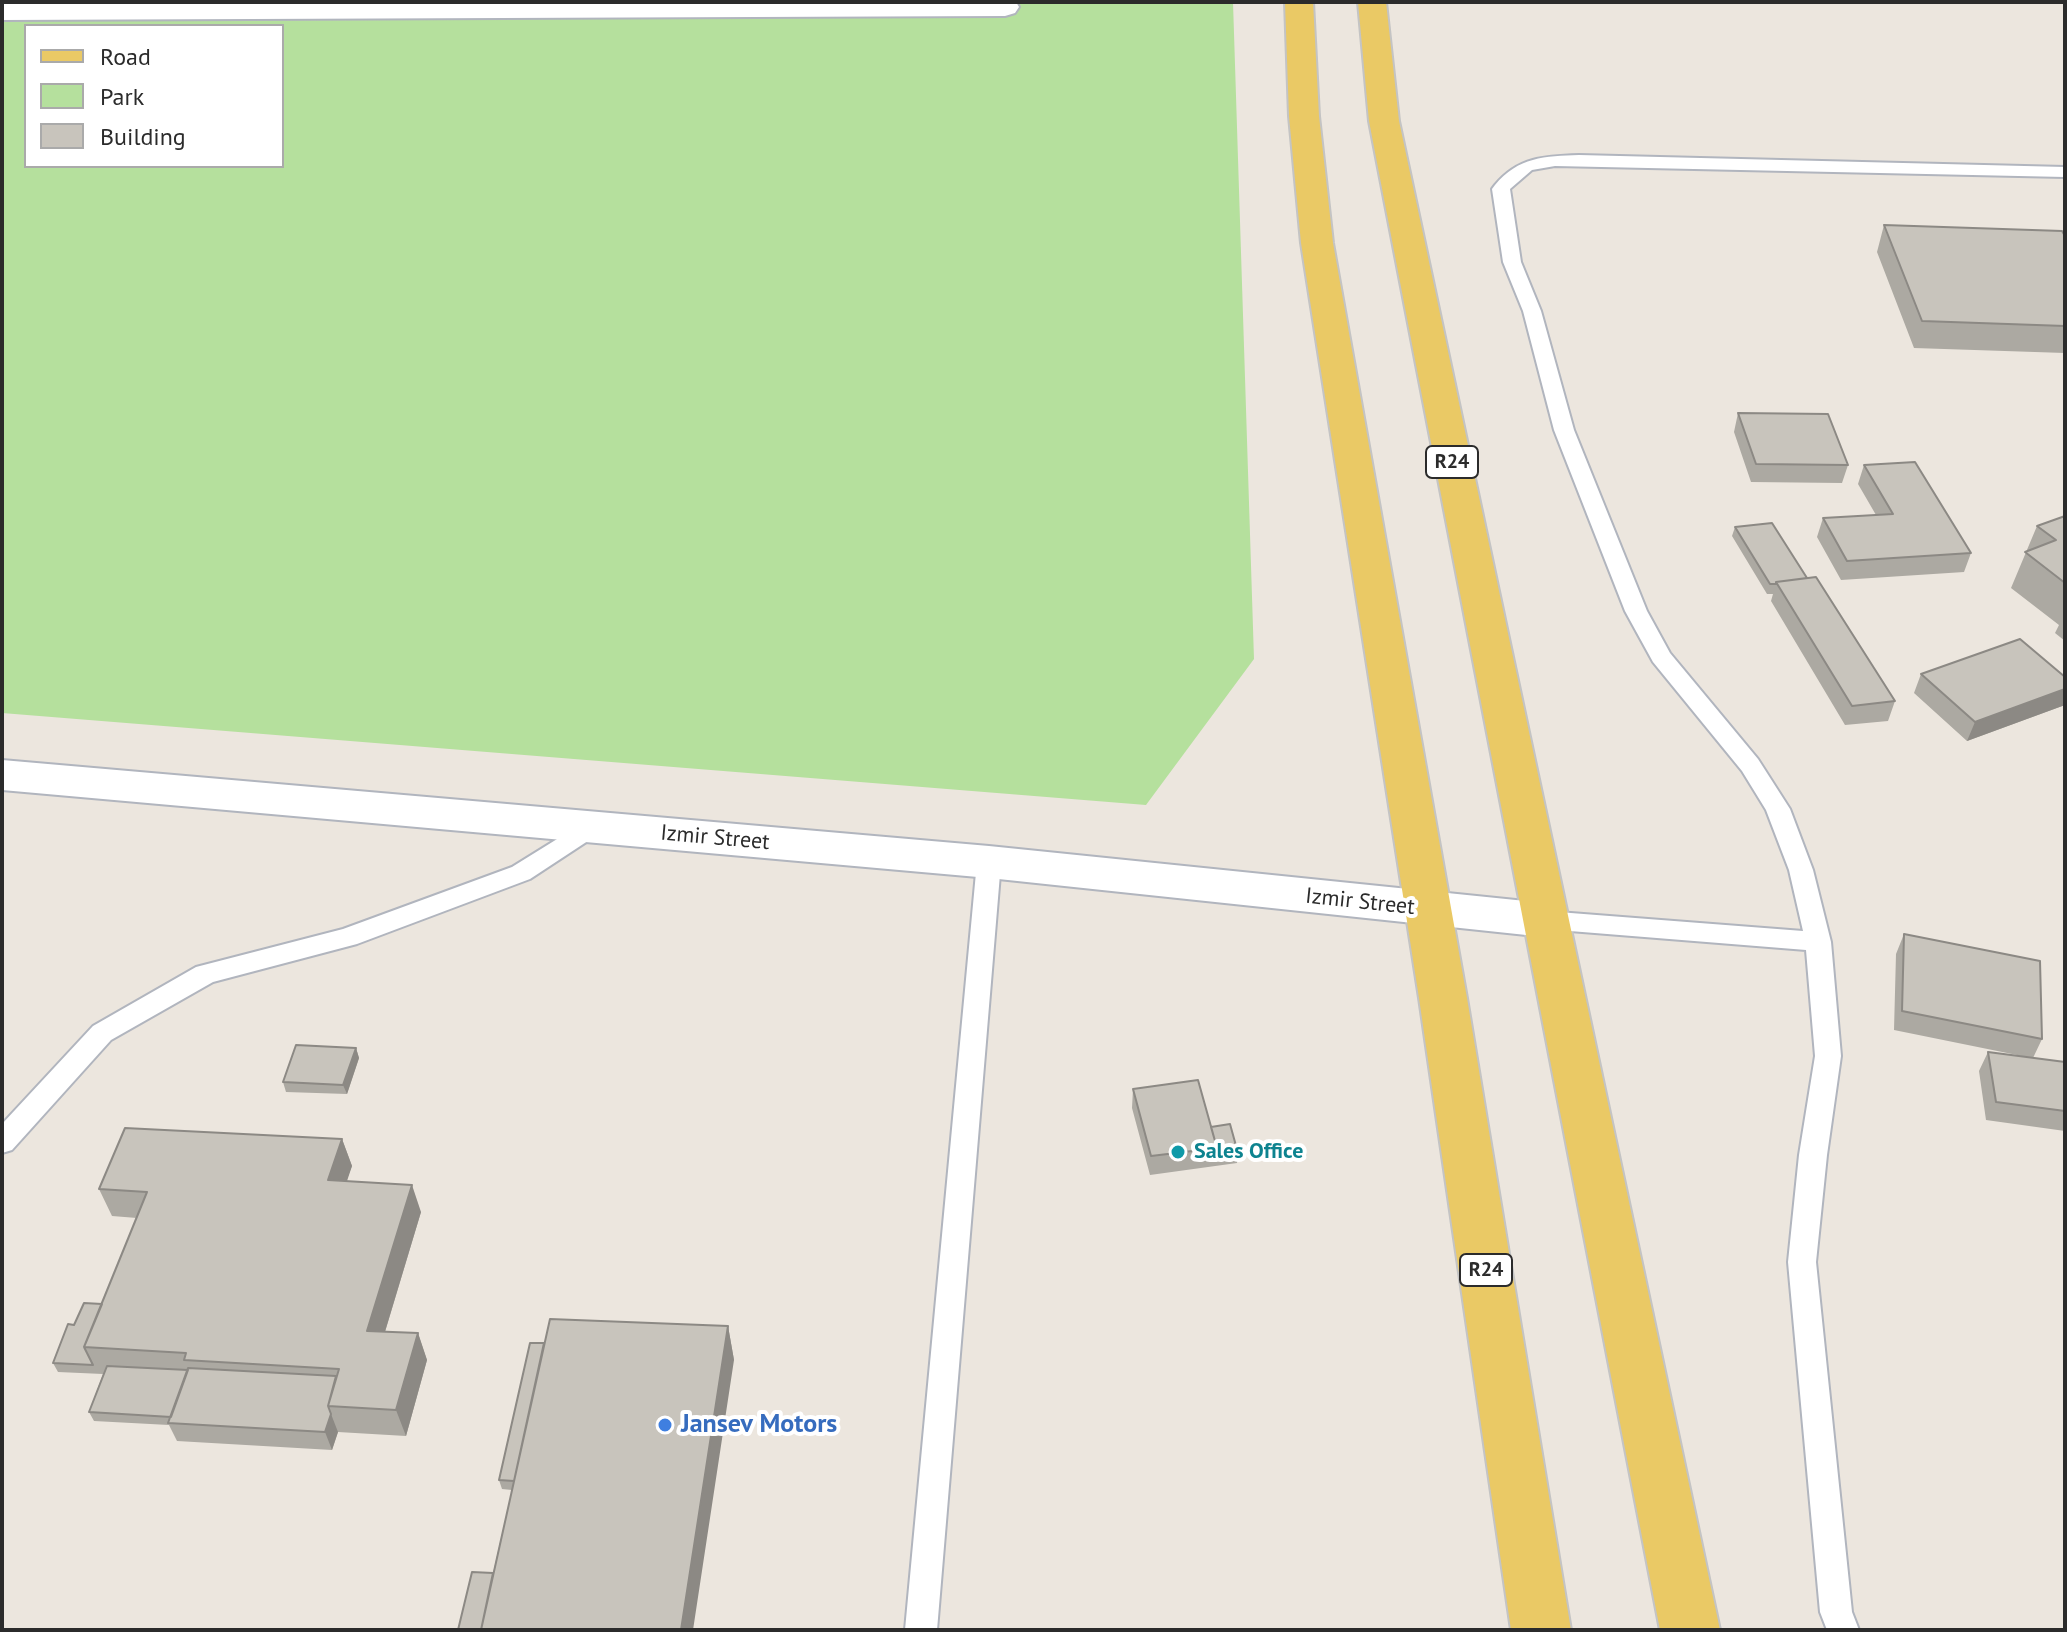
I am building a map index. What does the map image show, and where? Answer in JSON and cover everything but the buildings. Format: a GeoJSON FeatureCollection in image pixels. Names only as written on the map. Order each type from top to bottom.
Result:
{"type":"FeatureCollection","features":[{"type":"Feature","properties":{"kind":"main road","name":"R24"},"geometry":{"type":"LineString","coordinates":[[1299,2],[1304,116],[1317,243],[1428,910],[1541,1630]]}},
{"type":"Feature","properties":{"kind":"main road","name":"R24"},"geometry":{"type":"LineString","coordinates":[[1372,2],[1384,121],[1690,1630]]}},
{"type":"Feature","properties":{"kind":"street"},"geometry":{"type":"LineString","coordinates":[[2,11],[1005,7]]}},
{"type":"Feature","properties":{"kind":"street","name":"Izmir Street"},"geometry":{"type":"LineString","coordinates":[[5,780],[989,862],[1545,920]]}},
{"type":"Feature","properties":{"kind":"lane"},"geometry":{"type":"LineString","coordinates":[[1843,1630],[1836,1612],[1802,1262],[1813,1155],[1828,1056],[1818,942],[1801,870],[1778,809],[1750,765],[1661,657],[1636,611],[1564,430],[1532,311],[1512,262],[1501,189],[1512,172],[1533,163],[1579,160],[2065,172]]}},
{"type":"Feature","properties":{"kind":"lane"},"geometry":{"type":"LineString","coordinates":[[2,1142],[102,1033],[205,974],[348,937],[521,873],[591,827]]}},
{"type":"Feature","properties":{"kind":"lane"},"geometry":{"type":"LineString","coordinates":[[921,1630],[989,862]]}},
{"type":"Feature","properties":{"kind":"lane"},"geometry":{"type":"LineString","coordinates":[[1545,920],[1818,942]]}},
{"type":"Feature","properties":{"kind":"green space"},"geometry":{"type":"Polygon","coordinates":[[[2,2],[1233,2],[1254,659],[1146,805],[2,713],[2,2]]]}},
{"type":"Feature","properties":{"kind":"place","name":"Sales Office"},"geometry":{"type":"Point","coordinates":[1178,1152]}},
{"type":"Feature","properties":{"kind":"place","name":"Jansev Motors"},"geometry":{"type":"Point","coordinates":[665,1425]}}]}
